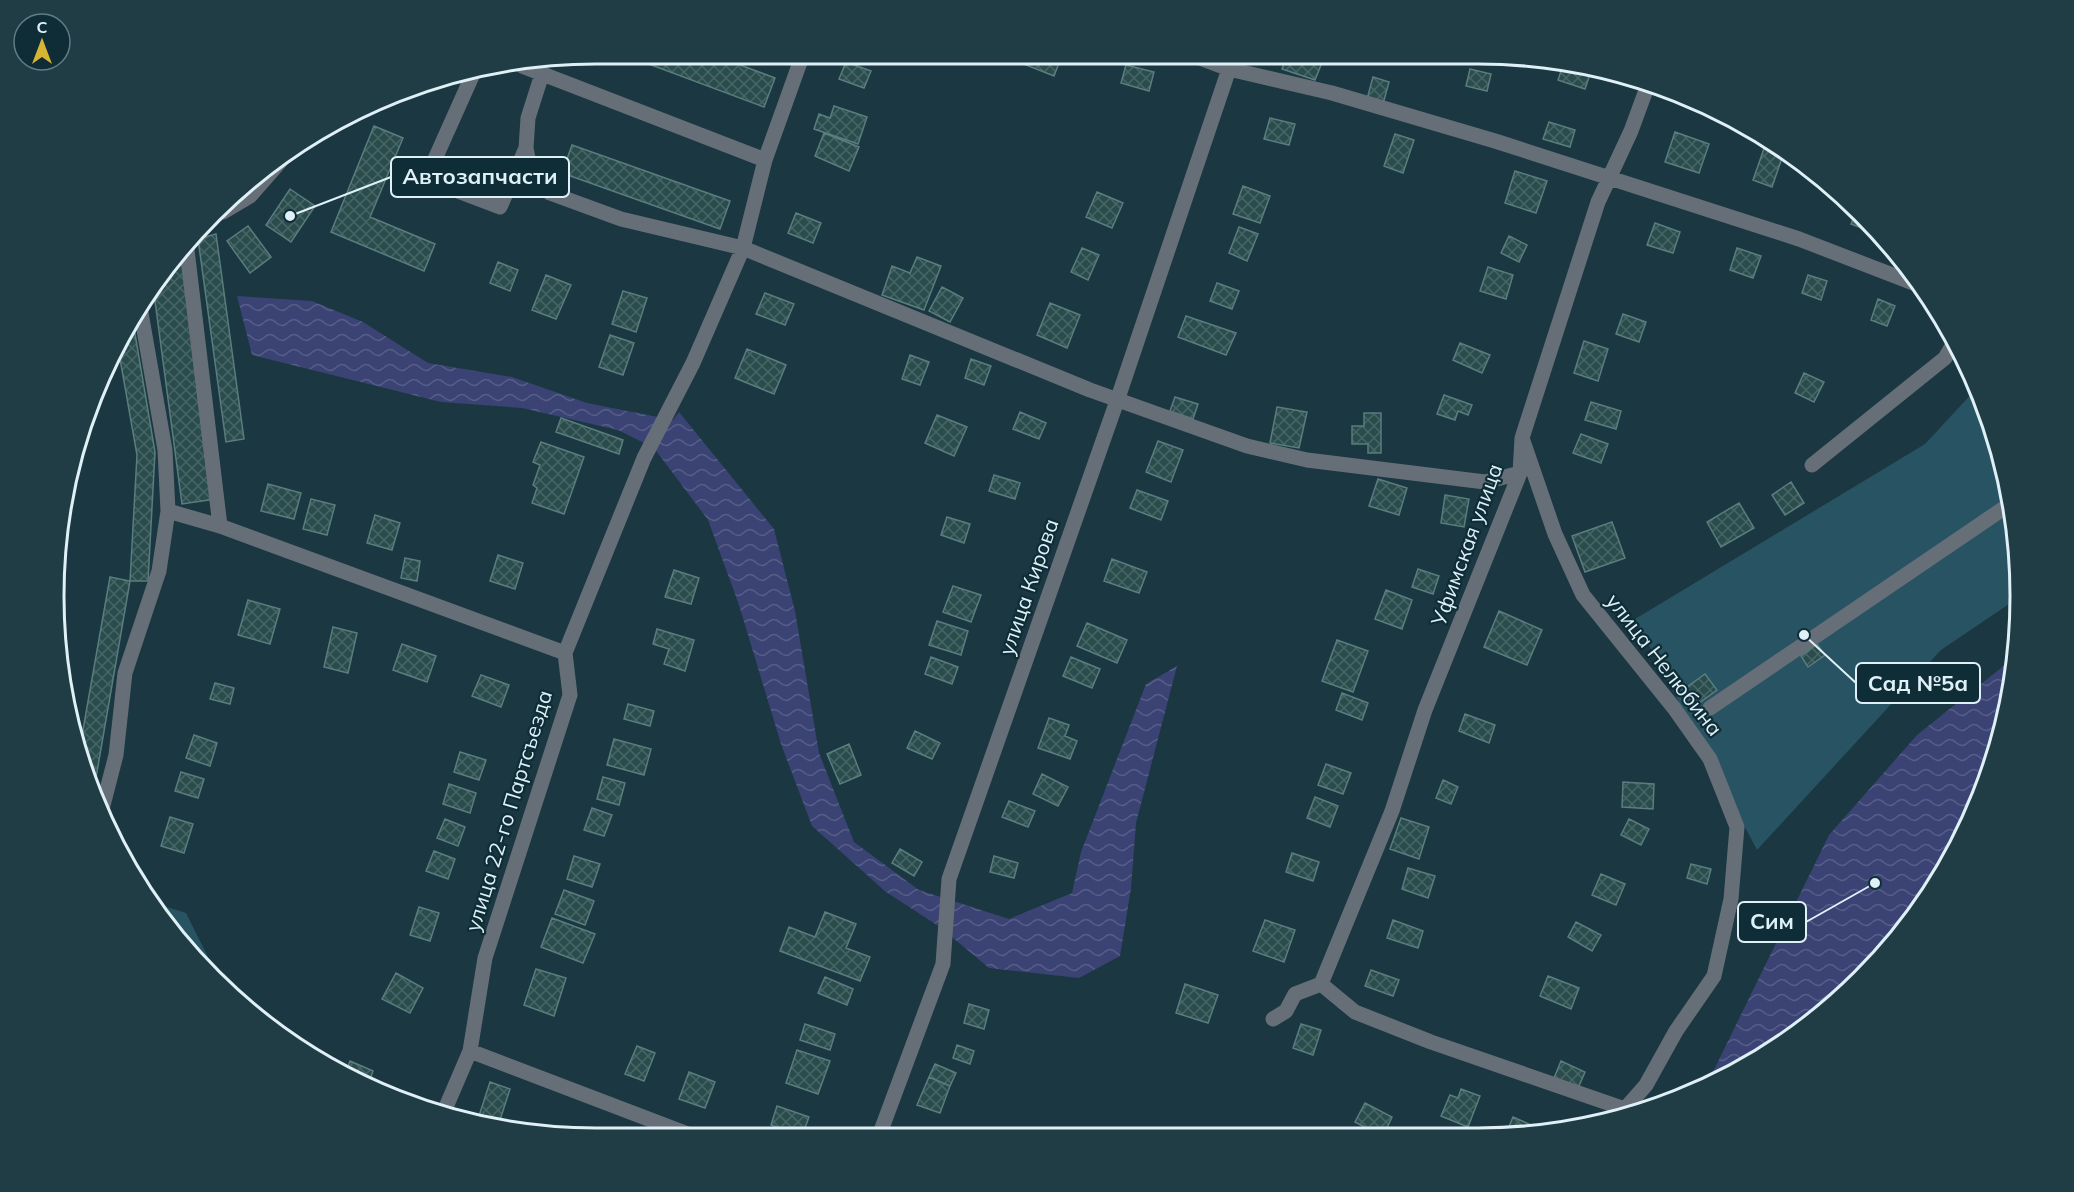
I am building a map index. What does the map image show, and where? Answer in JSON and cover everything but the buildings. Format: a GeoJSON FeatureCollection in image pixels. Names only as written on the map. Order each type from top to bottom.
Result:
{"type":"FeatureCollection","features":[{"type":"Feature","properties":{"kind":"street"},"geometry":{"type":"LineString","coordinates":[[742,248],[765,160],[799,64]]}},
{"type":"Feature","properties":{"kind":"street"},"geometry":{"type":"LineString","coordinates":[[1216,64],[1414,116],[1799,239],[1906,280]]}},
{"type":"Feature","properties":{"kind":"street","name":"улица Кирова"},"geometry":{"type":"LineString","coordinates":[[882,1128],[943,964],[949,879],[1232,64]]}},
{"type":"Feature","properties":{"kind":"street"},"geometry":{"type":"LineString","coordinates":[[529,69],[765,160]]}},
{"type":"Feature","properties":{"kind":"street"},"geometry":{"type":"LineString","coordinates":[[542,74],[528,118],[526,148],[532,178],[550,193],[621,219],[742,248],[1090,390],[1118,398],[1148,412],[1247,446],[1307,460],[1485,482],[1520,473]]}},
{"type":"Feature","properties":{"kind":"street"},"geometry":{"type":"LineString","coordinates":[[470,80],[426,179],[500,207],[526,148]]}},
{"type":"Feature","properties":{"kind":"street","name":"Уфимская улица"},"geometry":{"type":"LineString","coordinates":[[1321,984],[1392,812],[1425,710],[1520,473],[1522,438],[1608,179],[1632,131],[1646,92]]}},
{"type":"Feature","properties":{"kind":"street"},"geometry":{"type":"LineString","coordinates":[[239,203],[250,196],[261,183]]}},
{"type":"Feature","properties":{"kind":"street","name":"улица 22-го Партсъезда"},"geometry":{"type":"LineString","coordinates":[[446,1105],[470,1051],[485,958],[570,696],[565,653],[644,458],[693,363],[742,248]]}},
{"type":"Feature","properties":{"kind":"street"},"geometry":{"type":"LineString","coordinates":[[188,256],[220,526]]}},
{"type":"Feature","properties":{"kind":"street"},"geometry":{"type":"LineString","coordinates":[[105,798],[116,755],[124,673],[159,572],[168,512],[165,450],[142,320]]}},
{"type":"Feature","properties":{"kind":"street"},"geometry":{"type":"LineString","coordinates":[[1812,465],[1946,358],[1950,351]]}},
{"type":"Feature","properties":{"kind":"street","name":"улица Нелюбина"},"geometry":{"type":"LineString","coordinates":[[1522,438],[1555,534],[1583,596],[1674,708],[1710,759],[1737,827],[1731,899],[1714,976],[1676,1031],[1646,1085],[1628,1105]]}},
{"type":"Feature","properties":{"kind":"street"},"geometry":{"type":"LineString","coordinates":[[1710,708],[2002,509]]}},
{"type":"Feature","properties":{"kind":"street"},"geometry":{"type":"LineString","coordinates":[[168,512],[220,526],[565,653]]}},
{"type":"Feature","properties":{"kind":"street"},"geometry":{"type":"LineString","coordinates":[[1273,1019],[1286,1011],[1295,994],[1321,984]]}},
{"type":"Feature","properties":{"kind":"street","name":"улица Нелюбина"},"geometry":{"type":"LineString","coordinates":[[1321,984],[1355,1012],[1431,1042],[1621,1107]]}},
{"type":"Feature","properties":{"kind":"street"},"geometry":{"type":"LineString","coordinates":[[470,1051],[672,1128]]}},
{"type":"Feature","properties":{"kind":"shaded area"},"geometry":{"type":"Polygon","coordinates":[[[1970,396],[1991,458],[1999,492],[2005,527],[2010,604],[1941,650],[1757,850],[1635,619],[1925,444],[1970,396]]]}},
{"type":"Feature","properties":{"kind":"shaded area"},"geometry":{"type":"Polygon","coordinates":[[[164,906],[186,913],[210,961],[164,906]]]}},
{"type":"Feature","properties":{"kind":"water"},"geometry":{"type":"Polygon","coordinates":[[[237,296],[312,301],[363,322],[428,363],[512,377],[587,403],[673,420],[679,412],[774,529],[795,611],[819,753],[854,842],[919,890],[1009,919],[1072,893],[1081,852],[1146,684],[1177,666],[1136,823],[1131,888],[1120,956],[1079,978],[989,968],[940,927],[886,892],[812,826],[781,744],[739,605],[708,520],[654,448],[618,430],[522,408],[441,402],[252,355],[237,296]]]}},
{"type":"Feature","properties":{"kind":"water"},"geometry":{"type":"Polygon","coordinates":[[[2005,665],[1991,734],[1969,799],[1938,862],[1900,920],[1854,972],[1802,1018],[1744,1056],[1712,1073],[1829,835],[1917,735],[2005,665]]]}},
{"type":"Feature","properties":{"kind":"place","name":"Автозапчасти"},"geometry":{"type":"Point","coordinates":[290,216]}},
{"type":"Feature","properties":{"kind":"place","name":"Сад №5а"},"geometry":{"type":"Point","coordinates":[1804,635]}},
{"type":"Feature","properties":{"kind":"place","name":"Сим"},"geometry":{"type":"Point","coordinates":[1875,883]}}]}
